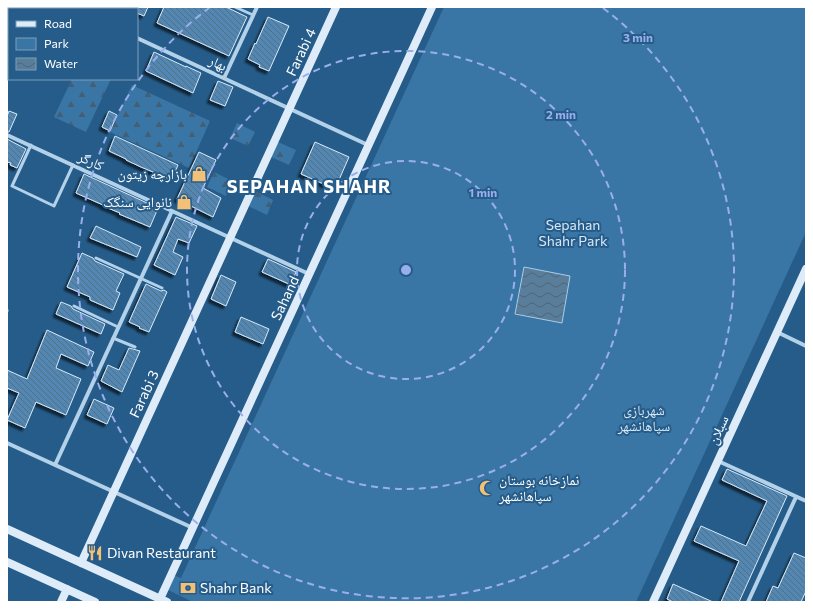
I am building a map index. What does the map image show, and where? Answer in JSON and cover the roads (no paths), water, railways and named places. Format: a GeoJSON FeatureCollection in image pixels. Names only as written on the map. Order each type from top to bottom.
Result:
{"type":"FeatureCollection","features":[{"type":"Feature","properties":{"kind":"street"},"geometry":{"type":"LineString","coordinates":[[224,78],[257,7]]}},
{"type":"Feature","properties":{"kind":"street","name":"Farabi 4"},"geometry":{"type":"LineString","coordinates":[[230,237],[336,7]]}},
{"type":"Feature","properties":{"kind":"street","name":"Sahand"},"geometry":{"type":"LineString","coordinates":[[164,601],[193,528],[432,7]]}},
{"type":"Feature","properties":{"kind":"street","name":"بهار"},"geometry":{"type":"LineString","coordinates":[[138,38],[369,145]]}},
{"type":"Feature","properties":{"kind":"street","name":"کارگر"},"geometry":{"type":"LineString","coordinates":[[7,135],[310,274]]}},
{"type":"Feature","properties":{"kind":"street"},"geometry":{"type":"LineString","coordinates":[[55,465],[172,211]]}},
{"type":"Feature","properties":{"kind":"street","name":"Farabi 3"},"geometry":{"type":"LineString","coordinates":[[81,563],[230,237]]}},
{"type":"Feature","properties":{"kind":"street","name":"سبلان"},"geometry":{"type":"LineString","coordinates":[[653,602],[806,270]]}},
{"type":"Feature","properties":{"kind":"street"},"geometry":{"type":"LineString","coordinates":[[777,332],[806,346]]}},
{"type":"Feature","properties":{"kind":"street"},"geometry":{"type":"LineString","coordinates":[[7,443],[193,528]]}},
{"type":"Feature","properties":{"kind":"street"},"geometry":{"type":"LineString","coordinates":[[718,461],[806,502]]}},
{"type":"Feature","properties":{"kind":"street"},"geometry":{"type":"LineString","coordinates":[[748,602],[796,497]]}},
{"type":"Feature","properties":{"kind":"street"},"geometry":{"type":"LineString","coordinates":[[7,529],[164,601]]}},
{"type":"Feature","properties":{"kind":"street"},"geometry":{"type":"LineString","coordinates":[[7,562],[95,602]]}},
{"type":"Feature","properties":{"kind":"street"},"geometry":{"type":"LineString","coordinates":[[61,602],[67,589]]}},
{"type":"Feature","properties":{"kind":"lane"},"geometry":{"type":"LineString","coordinates":[[234,7],[253,15]]}},
{"type":"Feature","properties":{"kind":"lane"},"geometry":{"type":"LineString","coordinates":[[31,145],[12,186],[54,206],[73,165]]}},
{"type":"Feature","properties":{"kind":"lane"},"geometry":{"type":"LineString","coordinates":[[96,258],[162,288]]}},
{"type":"Feature","properties":{"kind":"lane"},"geometry":{"type":"LineString","coordinates":[[74,306],[118,327]]}},
{"type":"Feature","properties":{"kind":"lane"},"geometry":{"type":"LineString","coordinates":[[113,338],[135,347]]}},
{"type":"Feature","properties":{"kind":"water"},"geometry":{"type":"Polygon","coordinates":[[[524,267],[570,276],[562,323],[515,314],[524,267]]]}},
{"type":"Feature","properties":{"kind":"place","name":"بازارچه زیتون"},"geometry":{"type":"Point","coordinates":[199,174]}},
{"type":"Feature","properties":{"kind":"place","name":"نانوایی سنگک"},"geometry":{"type":"Point","coordinates":[184,202]}},
{"type":"Feature","properties":{"kind":"place","name":"نمازخانه بوستان سپاهانشهر"},"geometry":{"type":"Point","coordinates":[487,488]}},
{"type":"Feature","properties":{"kind":"place","name":"Divan Restaurant"},"geometry":{"type":"Point","coordinates":[95,553]}},
{"type":"Feature","properties":{"kind":"place","name":"Shahr Bank"},"geometry":{"type":"Point","coordinates":[188,588]}},
{"type":"Feature","properties":{"kind":"district","name":"SEPAHAN SHAHR"},"geometry":{"type":"Point","coordinates":[309,187]}},
{"type":"Feature","properties":{"kind":"park label","name":"Sepahan Shahr Park"},"geometry":{"type":"Point","coordinates":[573,234]}},
{"type":"Feature","properties":{"kind":"park label","name":"شهربازی سپاهانشهر"},"geometry":{"type":"Point","coordinates":[644,418]}}]}
